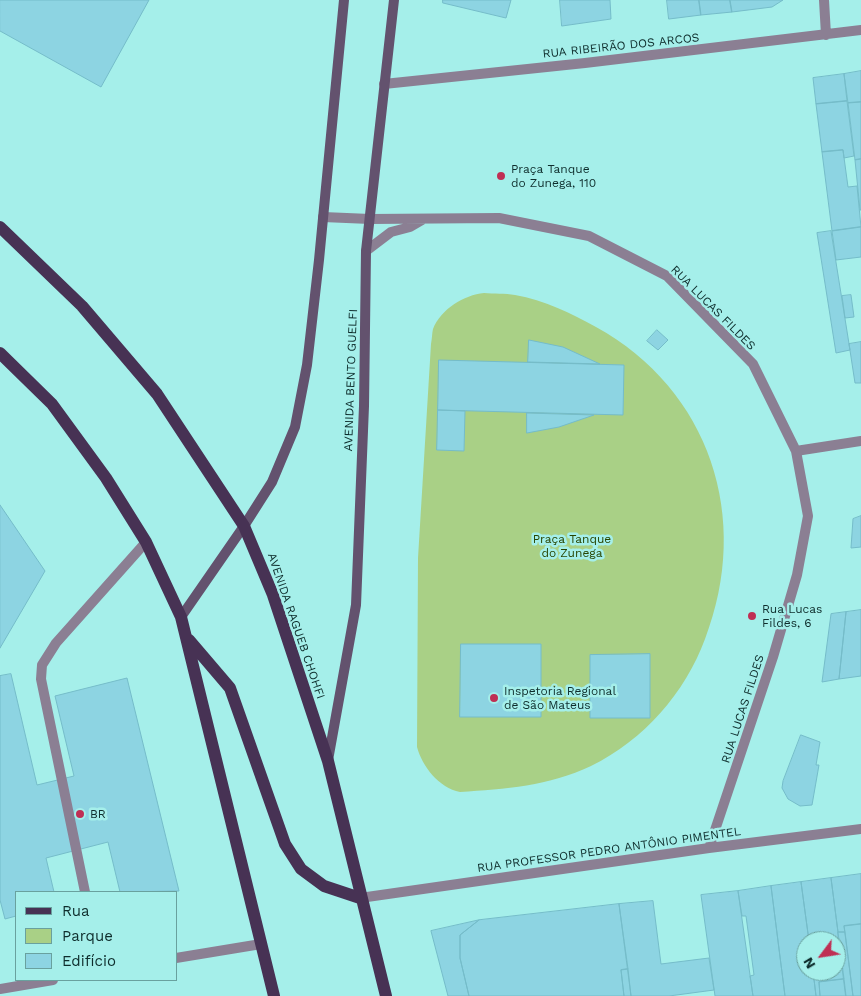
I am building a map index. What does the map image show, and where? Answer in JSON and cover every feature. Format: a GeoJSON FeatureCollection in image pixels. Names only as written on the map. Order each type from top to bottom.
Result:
{"type":"FeatureCollection","features":[{"type":"Feature","properties":{"kind":"main road"},"geometry":{"type":"LineString","coordinates":[[181,617],[272,482],[295,427],[307,364],[344,0]]}},
{"type":"Feature","properties":{"kind":"main road","name":"AVENIDA BENTO GUELFI"},"geometry":{"type":"LineString","coordinates":[[328,761],[356,605],[364,406],[366,250],[394,0]]}},
{"type":"Feature","properties":{"kind":"main road","name":"AVENIDA RAGUEB CHOHFI"},"geometry":{"type":"LineString","coordinates":[[0,227],[82,306],[157,394],[244,526],[273,595],[328,761],[360,898],[386,996]]}},
{"type":"Feature","properties":{"kind":"main road"},"geometry":{"type":"LineString","coordinates":[[0,353],[52,404],[106,478],[146,542],[181,617],[274,996]]}},
{"type":"Feature","properties":{"kind":"main road"},"geometry":{"type":"LineString","coordinates":[[187,638],[230,688],[285,844],[301,869],[324,886],[360,898]]}},
{"type":"Feature","properties":{"kind":"street"},"geometry":{"type":"LineString","coordinates":[[824,0],[826,35]]}},
{"type":"Feature","properties":{"kind":"street","name":"RUA RIBEIRÃO DOS ARCOS"},"geometry":{"type":"LineString","coordinates":[[384,84],[585,63],[861,30]]}},
{"type":"Feature","properties":{"kind":"street","name":"RUA LUCAS FILDES"},"geometry":{"type":"LineString","coordinates":[[323,217],[370,219],[499,218],[590,236],[667,276],[752,364],[796,451],[808,516],[797,575],[773,657],[709,848]]}},
{"type":"Feature","properties":{"kind":"street","name":"RUA LUCAS FILDES"},"geometry":{"type":"LineString","coordinates":[[366,250],[391,232],[410,227],[426,218]]}},
{"type":"Feature","properties":{"kind":"street"},"geometry":{"type":"LineString","coordinates":[[796,451],[861,442]]}},
{"type":"Feature","properties":{"kind":"street"},"geometry":{"type":"LineString","coordinates":[[85,891],[41,679],[42,665],[56,643],[146,542]]}},
{"type":"Feature","properties":{"kind":"street","name":"RUA PROFESSOR PEDRO ANTÔNIO PIMENTEL"},"geometry":{"type":"LineString","coordinates":[[360,898],[709,848],[861,829]]}},
{"type":"Feature","properties":{"kind":"street"},"geometry":{"type":"LineString","coordinates":[[178,958],[261,944]]}},
{"type":"Feature","properties":{"kind":"street"},"geometry":{"type":"LineString","coordinates":[[0,989],[48,981]]}},
{"type":"Feature","properties":{"kind":"green space","name":"Praça Tanque do Zunega"},"geometry":{"type":"Polygon","coordinates":[[[476,294],[526,297],[577,317],[596,327],[635,354],[668,385],[693,422],[711,461],[721,504],[724,548],[718,593],[705,639],[697,659],[674,696],[645,729],[610,755],[575,773],[527,785],[460,792],[445,786],[432,775],[427,769],[417,747],[418,558],[433,329],[447,309],[454,304],[476,294]]]}},
{"type":"Feature","properties":{"kind":"building"},"geometry":{"type":"Polygon","coordinates":[[[0,0],[149,0],[101,87],[0,31],[0,0]]]}},
{"type":"Feature","properties":{"kind":"building"},"geometry":{"type":"Polygon","coordinates":[[[443,0],[511,0],[506,18],[443,3],[443,0]]]}},
{"type":"Feature","properties":{"kind":"building"},"geometry":{"type":"Polygon","coordinates":[[[560,0],[610,0],[611,19],[562,26],[560,0]]]}},
{"type":"Feature","properties":{"kind":"building"},"geometry":{"type":"Polygon","coordinates":[[[667,0],[699,0],[701,15],[669,19],[667,0]]]}},
{"type":"Feature","properties":{"kind":"building"},"geometry":{"type":"Polygon","coordinates":[[[699,0],[730,0],[732,12],[701,15],[699,0]]]}},
{"type":"Feature","properties":{"kind":"building"},"geometry":{"type":"Polygon","coordinates":[[[730,0],[783,0],[772,7],[732,12],[730,0]]]}},
{"type":"Feature","properties":{"kind":"building"},"geometry":{"type":"Polygon","coordinates":[[[861,71],[861,102],[848,103],[844,74],[861,71]]]}},
{"type":"Feature","properties":{"kind":"building"},"geometry":{"type":"Polygon","coordinates":[[[844,74],[847,101],[816,104],[813,78],[844,74]]]}},
{"type":"Feature","properties":{"kind":"building"},"geometry":{"type":"Polygon","coordinates":[[[847,101],[854,156],[844,158],[843,150],[822,152],[816,104],[847,101]]]}},
{"type":"Feature","properties":{"kind":"building"},"geometry":{"type":"Polygon","coordinates":[[[861,102],[861,159],[855,160],[848,103],[861,102]]]}},
{"type":"Feature","properties":{"kind":"building"},"geometry":{"type":"Polygon","coordinates":[[[843,150],[848,187],[857,186],[861,227],[832,231],[822,152],[843,150]]]}},
{"type":"Feature","properties":{"kind":"building"},"geometry":{"type":"Polygon","coordinates":[[[861,159],[861,210],[860,210],[855,160],[861,159]]]}},
{"type":"Feature","properties":{"kind":"building"},"geometry":{"type":"Polygon","coordinates":[[[861,227],[861,257],[836,260],[832,231],[861,227]]]}},
{"type":"Feature","properties":{"kind":"building"},"geometry":{"type":"Polygon","coordinates":[[[831,231],[850,350],[836,353],[817,233],[831,231]]]}},
{"type":"Feature","properties":{"kind":"building"},"geometry":{"type":"Polygon","coordinates":[[[851,295],[854,317],[845,318],[842,296],[851,295]]]}},
{"type":"Feature","properties":{"kind":"building"},"geometry":{"type":"Polygon","coordinates":[[[657,330],[668,340],[658,350],[647,341],[657,330]]]}},
{"type":"Feature","properties":{"kind":"building"},"geometry":{"type":"Polygon","coordinates":[[[529,340],[563,347],[600,364],[528,362],[529,340]]]}},
{"type":"Feature","properties":{"kind":"building"},"geometry":{"type":"Polygon","coordinates":[[[861,342],[861,383],[855,383],[849,344],[861,342]]]}},
{"type":"Feature","properties":{"kind":"building"},"geometry":{"type":"Polygon","coordinates":[[[439,360],[624,365],[623,415],[438,410],[439,360]]]}},
{"type":"Feature","properties":{"kind":"building"},"geometry":{"type":"Polygon","coordinates":[[[438,410],[465,411],[464,451],[437,450],[438,410]]]}},
{"type":"Feature","properties":{"kind":"building"},"geometry":{"type":"Polygon","coordinates":[[[527,413],[594,415],[559,427],[527,433],[527,413]]]}},
{"type":"Feature","properties":{"kind":"building"},"geometry":{"type":"Polygon","coordinates":[[[0,505],[45,571],[0,648],[0,505]]]}},
{"type":"Feature","properties":{"kind":"building"},"geometry":{"type":"Polygon","coordinates":[[[861,516],[861,547],[851,548],[853,519],[861,516]]]}},
{"type":"Feature","properties":{"kind":"building"},"geometry":{"type":"Polygon","coordinates":[[[861,610],[861,676],[839,679],[846,612],[861,610]]]}},
{"type":"Feature","properties":{"kind":"building"},"geometry":{"type":"Polygon","coordinates":[[[846,612],[839,679],[822,682],[831,614],[846,612]]]}},
{"type":"Feature","properties":{"kind":"building"},"geometry":{"type":"Polygon","coordinates":[[[461,644],[541,644],[541,717],[460,717],[461,644]]]}},
{"type":"Feature","properties":{"kind":"building"},"geometry":{"type":"Polygon","coordinates":[[[650,654],[650,718],[590,718],[590,655],[650,654]]]}},
{"type":"Feature","properties":{"kind":"building","name":"BR"},"geometry":{"type":"Polygon","coordinates":[[[11,674],[37,785],[74,776],[55,696],[127,678],[179,891],[120,891],[108,842],[46,858],[54,891],[15,891],[15,916],[5,919],[0,900],[0,676],[11,674]]]}},
{"type":"Feature","properties":{"kind":"building"},"geometry":{"type":"Polygon","coordinates":[[[801,735],[820,742],[816,765],[819,765],[812,805],[800,806],[788,799],[782,788],[801,735]]]}},
{"type":"Feature","properties":{"kind":"building"},"geometry":{"type":"Polygon","coordinates":[[[861,874],[861,924],[844,926],[845,931],[838,931],[831,878],[861,874]]]}},
{"type":"Feature","properties":{"kind":"building"},"geometry":{"type":"Polygon","coordinates":[[[831,878],[838,931],[808,931],[801,882],[831,878]]]}},
{"type":"Feature","properties":{"kind":"building"},"geometry":{"type":"Polygon","coordinates":[[[801,882],[808,931],[796,931],[796,981],[814,981],[816,996],[785,996],[771,886],[801,882]]]}},
{"type":"Feature","properties":{"kind":"building"},"geometry":{"type":"Polygon","coordinates":[[[771,886],[785,996],[753,996],[750,976],[754,975],[746,916],[742,916],[738,891],[771,886]]]}},
{"type":"Feature","properties":{"kind":"building"},"geometry":{"type":"Polygon","coordinates":[[[738,891],[753,996],[715,996],[701,895],[738,891]]]}},
{"type":"Feature","properties":{"kind":"building"},"geometry":{"type":"Polygon","coordinates":[[[653,901],[661,964],[709,958],[714,990],[669,996],[631,996],[619,904],[653,901]]]}},
{"type":"Feature","properties":{"kind":"building"},"geometry":{"type":"Polygon","coordinates":[[[619,904],[628,969],[621,970],[624,996],[469,996],[460,958],[460,935],[479,920],[619,904]]]}},
{"type":"Feature","properties":{"kind":"building"},"geometry":{"type":"Polygon","coordinates":[[[479,920],[460,935],[460,958],[469,996],[448,996],[431,931],[479,920]]]}},
{"type":"Feature","properties":{"kind":"building"},"geometry":{"type":"Polygon","coordinates":[[[861,924],[861,996],[853,996],[844,926],[861,924]]]}},
{"type":"Feature","properties":{"kind":"building"},"geometry":{"type":"Polygon","coordinates":[[[846,940],[853,996],[846,996],[844,981],[846,981],[846,940]]]}},
{"type":"Feature","properties":{"kind":"building"},"geometry":{"type":"Polygon","coordinates":[[[628,969],[631,996],[624,996],[621,970],[628,969]]]}},
{"type":"Feature","properties":{"kind":"building"},"geometry":{"type":"Polygon","coordinates":[[[814,981],[827,981],[819,982],[820,996],[816,996],[814,981]]]}},
{"type":"Feature","properties":{"kind":"building"},"geometry":{"type":"Polygon","coordinates":[[[844,981],[846,996],[820,996],[819,982],[844,981]]]}},
{"type":"Feature","properties":{"kind":"place","name":"Praça Tanque do Zunega, 110"},"geometry":{"type":"Point","coordinates":[501,176]}},
{"type":"Feature","properties":{"kind":"place","name":"Rua Lucas Fildes, 6"},"geometry":{"type":"Point","coordinates":[752,616]}},
{"type":"Feature","properties":{"kind":"place","name":"Inspetoria Regional de São Mateus"},"geometry":{"type":"Point","coordinates":[494,698]}},
{"type":"Feature","properties":{"kind":"place","name":"BR"},"geometry":{"type":"Point","coordinates":[80,814]}}]}
